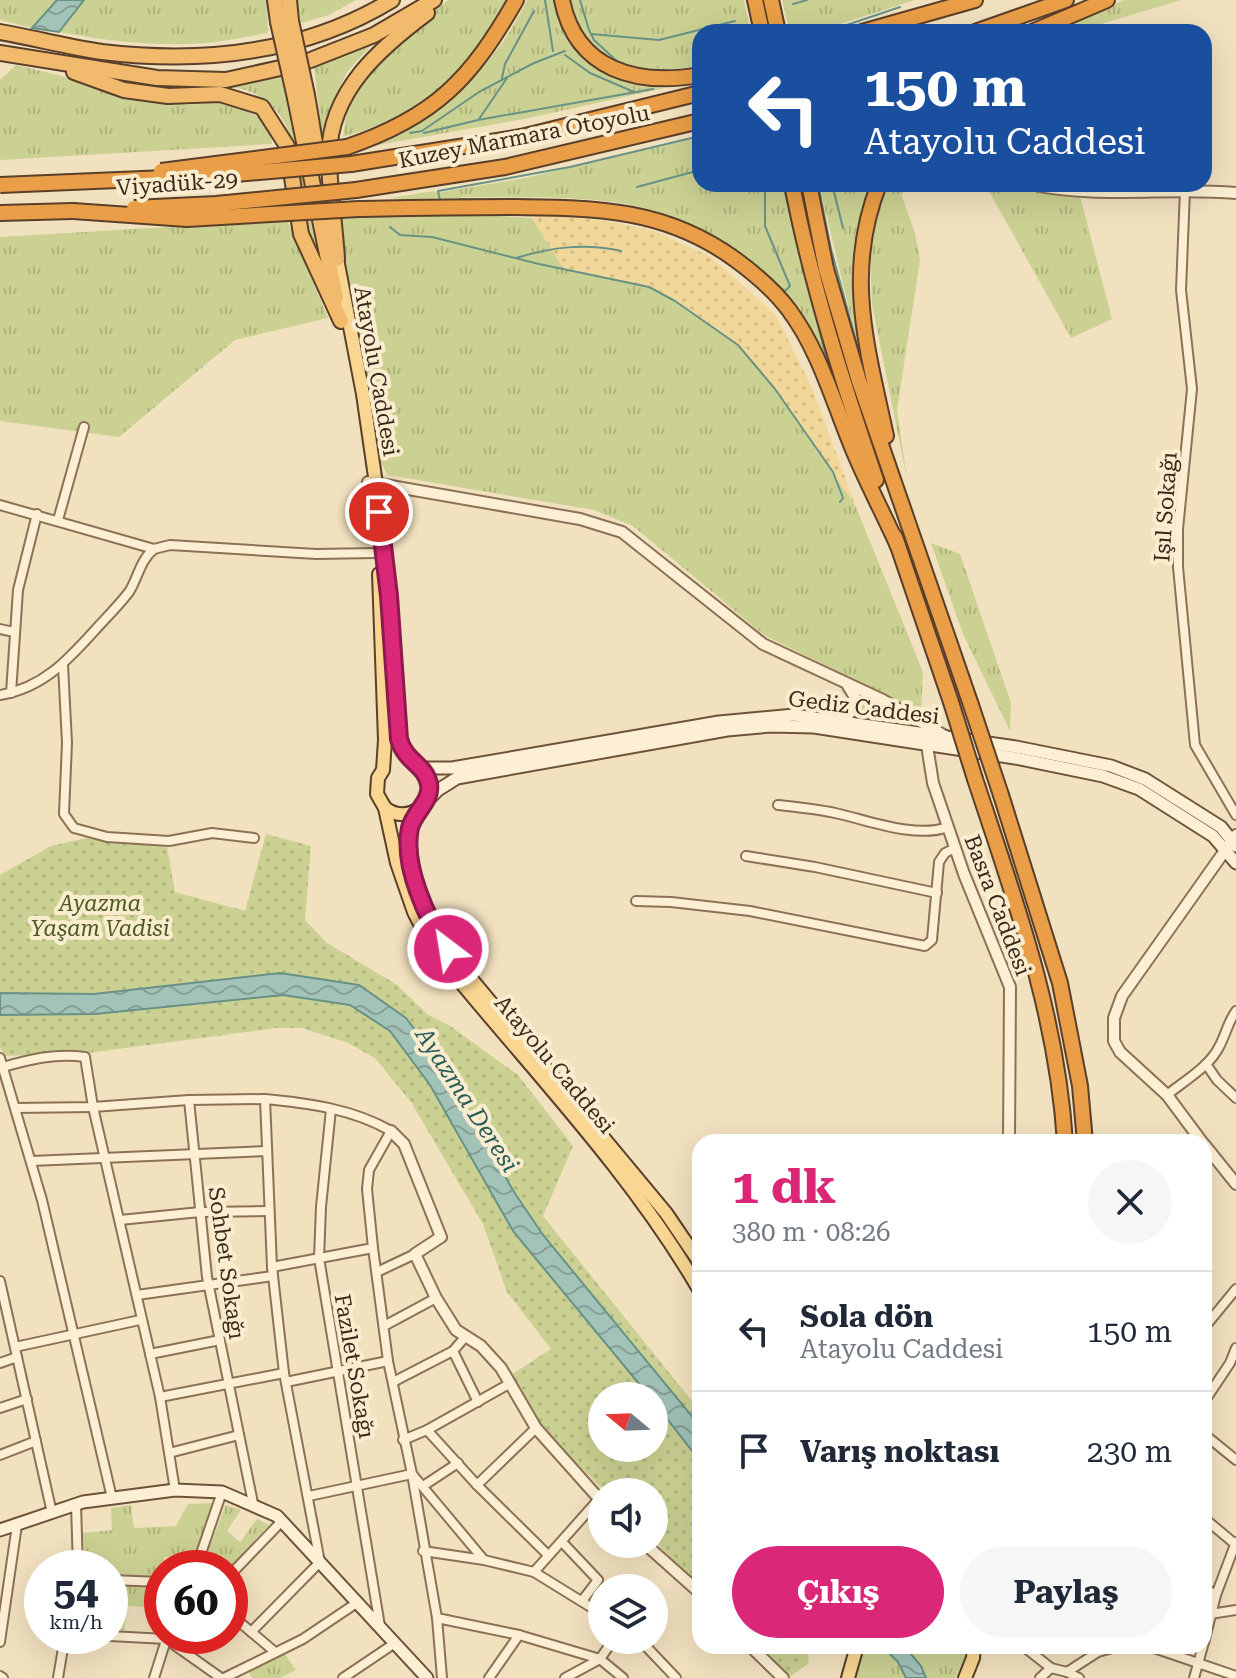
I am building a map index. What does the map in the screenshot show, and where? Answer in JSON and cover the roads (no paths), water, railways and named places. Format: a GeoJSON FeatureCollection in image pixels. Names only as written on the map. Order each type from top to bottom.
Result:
{"type":"FeatureCollection","features":[{"type":"Feature","properties":{"kind":"highway"},"geometry":{"type":"LineString","coordinates":[[275,0],[284,21],[337,259]]}},
{"type":"Feature","properties":{"kind":"highway"},"geometry":{"type":"LineString","coordinates":[[284,21],[289,0]]}},
{"type":"Feature","properties":{"kind":"highway"},"geometry":{"type":"LineString","coordinates":[[0,32],[102,51],[168,57],[226,55],[281,46],[361,19],[390,0]]}},
{"type":"Feature","properties":{"kind":"highway"},"geometry":{"type":"LineString","coordinates":[[0,53],[157,78],[226,80],[317,57],[374,35],[437,0]]}},
{"type":"Feature","properties":{"kind":"highway"},"geometry":{"type":"LineString","coordinates":[[337,259],[329,153],[336,120],[349,88],[371,58],[437,0]]}},
{"type":"Feature","properties":{"kind":"highway"},"geometry":{"type":"LineString","coordinates":[[74,183],[347,147],[408,122],[445,96],[487,50],[516,0]]}},
{"type":"Feature","properties":{"kind":"highway"},"geometry":{"type":"LineString","coordinates":[[562,0],[570,26],[585,48],[612,69],[654,80],[692,76]]}},
{"type":"Feature","properties":{"kind":"highway"},"geometry":{"type":"LineString","coordinates":[[755,0],[766,24]]}},
{"type":"Feature","properties":{"kind":"highway"},"geometry":{"type":"LineString","coordinates":[[769,24],[771,0]]}},
{"type":"Feature","properties":{"kind":"highway"},"geometry":{"type":"LineString","coordinates":[[890,24],[975,0]]}},
{"type":"Feature","properties":{"kind":"highway"},"geometry":{"type":"LineString","coordinates":[[914,24],[984,0]]}},
{"type":"Feature","properties":{"kind":"highway"},"geometry":{"type":"LineString","coordinates":[[998,24],[1066,0]]}},
{"type":"Feature","properties":{"kind":"highway"},"geometry":{"type":"LineString","coordinates":[[1051,24],[1107,0]]}},
{"type":"Feature","properties":{"kind":"highway"},"geometry":{"type":"LineString","coordinates":[[51,63],[124,90],[168,96],[220,94],[262,107],[287,146],[301,234],[341,321]]}},
{"type":"Feature","properties":{"kind":"highway","name":"Kuzey Marmara Otoyolu"},"geometry":{"type":"LineString","coordinates":[[351,164],[521,137],[692,95]]}},
{"type":"Feature","properties":{"kind":"highway"},"geometry":{"type":"LineString","coordinates":[[301,96],[341,321]]}},
{"type":"Feature","properties":{"kind":"highway","name":"Kuzey Marmara Otoyolu"},"geometry":{"type":"LineString","coordinates":[[356,190],[505,167],[692,123]]}},
{"type":"Feature","properties":{"kind":"highway","name":"Viyadük-29"},"geometry":{"type":"LineString","coordinates":[[0,185],[213,176],[351,164]]}},
{"type":"Feature","properties":{"kind":"highway","name":"Viyadük-29"},"geometry":{"type":"LineString","coordinates":[[0,213],[216,204],[356,190]]}},
{"type":"Feature","properties":{"kind":"highway"},"geometry":{"type":"LineString","coordinates":[[794,192],[811,267],[846,390],[1034,962],[1055,1054],[1065,1134]]}},
{"type":"Feature","properties":{"kind":"highway"},"geometry":{"type":"LineString","coordinates":[[811,192],[826,269],[855,367],[971,705],[1047,939],[1071,1031],[1084,1134]]}},
{"type":"Feature","properties":{"kind":"highway"},"geometry":{"type":"LineString","coordinates":[[877,192],[863,238],[860,297],[886,436],[924,568]]}},
{"type":"Feature","properties":{"kind":"highway"},"geometry":{"type":"LineString","coordinates":[[73,211],[187,219],[359,209],[600,209],[668,223],[695,234],[754,273],[789,309],[817,356],[853,449],[898,546]]}},
{"type":"Feature","properties":{"kind":"main road","name":"Atayolu Caddesi"},"geometry":{"type":"LineString","coordinates":[[337,259],[363,394],[372,483],[384,710],[383,770],[376,786],[414,912],[432,947],[596,1144],[655,1220],[692,1278]]}},
{"type":"Feature","properties":{"kind":"main road","name":"Atayolu Caddesi"},"geometry":{"type":"LineString","coordinates":[[341,321],[359,408],[389,596],[397,724],[402,751],[420,768],[429,782],[427,798],[410,830],[419,894],[434,929],[463,969],[666,1213],[692,1251]]}},
{"type":"Feature","properties":{"kind":"main road","name":"Gediz Caddesi"},"geometry":{"type":"LineString","coordinates":[[420,768],[452,768],[719,722],[794,715],[841,721],[1103,776],[1139,789],[1213,836],[1232,844]]}},
{"type":"Feature","properties":{"kind":"main road","name":"Gediz Caddesi"},"geometry":{"type":"LineString","coordinates":[[423,805],[438,790],[457,778],[727,730],[771,726],[814,727],[926,738],[947,737],[1111,766],[1145,779],[1221,827],[1232,844]]}},
{"type":"Feature","properties":{"kind":"main road"},"geometry":{"type":"LineString","coordinates":[[383,770],[406,761],[420,768]]}},
{"type":"Feature","properties":{"kind":"main road"},"geometry":{"type":"LineString","coordinates":[[385,808],[409,814],[423,805]]}},
{"type":"Feature","properties":{"kind":"main road"},"geometry":{"type":"LineString","coordinates":[[1232,844],[1236,863]]}},
{"type":"Feature","properties":{"kind":"main road"},"geometry":{"type":"LineString","coordinates":[[0,1530],[76,1504],[175,1490],[222,1492],[277,1516],[427,1678]]}},
{"type":"Feature","properties":{"kind":"main road"},"geometry":{"type":"LineString","coordinates":[[848,1678],[855,1654]]}},
{"type":"Feature","properties":{"kind":"main road"},"geometry":{"type":"LineString","coordinates":[[965,1678],[973,1654]]}},
{"type":"Feature","properties":{"kind":"street","name":"Işıl Sokağı"},"geometry":{"type":"LineString","coordinates":[[1185,192],[1181,290],[1192,389],[1178,529],[1178,567],[1195,745],[1236,815]]}},
{"type":"Feature","properties":{"kind":"street"},"geometry":{"type":"LineString","coordinates":[[1212,192],[1236,193]]}},
{"type":"Feature","properties":{"kind":"street"},"geometry":{"type":"LineString","coordinates":[[58,520],[84,427]]}},
{"type":"Feature","properties":{"kind":"street"},"geometry":{"type":"LineString","coordinates":[[372,483],[565,516],[622,532],[763,644],[883,700],[947,737]]}},
{"type":"Feature","properties":{"kind":"street"},"geometry":{"type":"LineString","coordinates":[[0,505],[154,549],[170,545],[316,554],[376,553]]}},
{"type":"Feature","properties":{"kind":"street"},"geometry":{"type":"LineString","coordinates":[[11,693],[21,574],[37,514]]}},
{"type":"Feature","properties":{"kind":"street"},"geometry":{"type":"LineString","coordinates":[[0,695],[36,684],[63,665],[123,600],[145,559],[154,549]]}},
{"type":"Feature","properties":{"kind":"street"},"geometry":{"type":"LineString","coordinates":[[0,629],[14,632]]}},
{"type":"Feature","properties":{"kind":"street"},"geometry":{"type":"LineString","coordinates":[[63,665],[67,743],[64,814],[74,828],[107,837],[169,841],[212,833],[254,838]]}},
{"type":"Feature","properties":{"kind":"street"},"geometry":{"type":"LineString","coordinates":[[841,721],[851,712],[856,699],[847,685]]}},
{"type":"Feature","properties":{"kind":"street","name":"Basra Caddesi"},"geometry":{"type":"LineString","coordinates":[[926,738],[929,767],[955,848],[1010,987],[1009,1134]]}},
{"type":"Feature","properties":{"kind":"street"},"geometry":{"type":"LineString","coordinates":[[778,805],[836,813],[872,824],[927,831],[948,827]]}},
{"type":"Feature","properties":{"kind":"street"},"geometry":{"type":"LineString","coordinates":[[1196,1134],[1167,1095],[1120,1052],[1114,1041],[1114,1018],[1122,996],[1232,844]]}},
{"type":"Feature","properties":{"kind":"street"},"geometry":{"type":"LineString","coordinates":[[636,901],[750,911],[925,946],[932,940],[939,862],[945,853],[955,848]]}},
{"type":"Feature","properties":{"kind":"street"},"geometry":{"type":"LineString","coordinates":[[746,856],[937,893]]}},
{"type":"Feature","properties":{"kind":"street"},"geometry":{"type":"LineString","coordinates":[[1167,1095],[1206,1064],[1219,1049],[1236,1011]]}},
{"type":"Feature","properties":{"kind":"street"},"geometry":{"type":"LineString","coordinates":[[112,1498],[31,1161],[2,1063],[39,1057],[85,1057],[93,1107],[160,1397],[175,1490]]}},
{"type":"Feature","properties":{"kind":"street"},"geometry":{"type":"LineString","coordinates":[[1206,1064],[1236,1098]]}},
{"type":"Feature","properties":{"kind":"street"},"geometry":{"type":"LineString","coordinates":[[15,1108],[265,1099],[302,1102],[368,1118],[391,1131],[404,1144],[441,1237],[415,1254],[377,1272]]}},
{"type":"Feature","properties":{"kind":"street"},"geometry":{"type":"LineString","coordinates":[[251,1632],[320,1562],[285,1378],[272,1271],[265,1099]]}},
{"type":"Feature","properties":{"kind":"street","name":"Sohbet Sokağı"},"geometry":{"type":"LineString","coordinates":[[189,1100],[209,1285],[253,1503]]}},
{"type":"Feature","properties":{"kind":"street","name":"Fazilet Sokağı"},"geometry":{"type":"LineString","coordinates":[[331,1109],[319,1258],[380,1627]]}},
{"type":"Feature","properties":{"kind":"street"},"geometry":{"type":"LineString","coordinates":[[391,1131],[369,1170],[367,1189],[388,1361],[412,1474],[437,1618],[442,1678]]}},
{"type":"Feature","properties":{"kind":"street"},"geometry":{"type":"LineString","coordinates":[[31,1161],[267,1151]]}},
{"type":"Feature","properties":{"kind":"street"},"geometry":{"type":"LineString","coordinates":[[1212,1154],[1236,1184]]}},
{"type":"Feature","properties":{"kind":"street"},"geometry":{"type":"LineString","coordinates":[[120,1220],[200,1212],[269,1211]]}},
{"type":"Feature","properties":{"kind":"street"},"geometry":{"type":"LineString","coordinates":[[137,1295],[209,1285],[373,1248]]}},
{"type":"Feature","properties":{"kind":"street"},"geometry":{"type":"LineString","coordinates":[[415,1254],[436,1298],[456,1330],[481,1346],[501,1368],[536,1428],[588,1486]]}},
{"type":"Feature","properties":{"kind":"street"},"geometry":{"type":"LineString","coordinates":[[0,1281],[4,1315],[15,1347],[52,1513]]}},
{"type":"Feature","properties":{"kind":"street"},"geometry":{"type":"LineString","coordinates":[[1212,1318],[1236,1289]]}},
{"type":"Feature","properties":{"kind":"street"},"geometry":{"type":"LineString","coordinates":[[384,1326],[436,1298]]}},
{"type":"Feature","properties":{"kind":"street"},"geometry":{"type":"LineString","coordinates":[[15,1347],[140,1320]]}},
{"type":"Feature","properties":{"kind":"street"},"geometry":{"type":"LineString","coordinates":[[393,1382],[453,1351],[466,1336]]}},
{"type":"Feature","properties":{"kind":"street"},"geometry":{"type":"LineString","coordinates":[[150,1354],[220,1340]]}},
{"type":"Feature","properties":{"kind":"street"},"geometry":{"type":"LineString","coordinates":[[1212,1390],[1236,1348]]}},
{"type":"Feature","properties":{"kind":"street"},"geometry":{"type":"LineString","coordinates":[[453,1351],[478,1402]]}},
{"type":"Feature","properties":{"kind":"street"},"geometry":{"type":"LineString","coordinates":[[0,1363],[17,1357]]}},
{"type":"Feature","properties":{"kind":"street"},"geometry":{"type":"LineString","coordinates":[[160,1397],[228,1383],[337,1372],[388,1361]]}},
{"type":"Feature","properties":{"kind":"street"},"geometry":{"type":"LineString","coordinates":[[403,1440],[509,1384]]}},
{"type":"Feature","properties":{"kind":"street"},"geometry":{"type":"LineString","coordinates":[[0,1408],[27,1399]]}},
{"type":"Feature","properties":{"kind":"street"},"geometry":{"type":"LineString","coordinates":[[477,1485],[536,1428]]}},
{"type":"Feature","properties":{"kind":"street"},"geometry":{"type":"LineString","coordinates":[[427,1430],[548,1555]]}},
{"type":"Feature","properties":{"kind":"street"},"geometry":{"type":"LineString","coordinates":[[169,1453],[239,1435]]}},
{"type":"Feature","properties":{"kind":"street"},"geometry":{"type":"LineString","coordinates":[[1212,1440],[1236,1460]]}},
{"type":"Feature","properties":{"kind":"street"},"geometry":{"type":"LineString","coordinates":[[0,1455],[36,1441]]}},
{"type":"Feature","properties":{"kind":"street"},"geometry":{"type":"LineString","coordinates":[[423,1486],[458,1463]]}},
{"type":"Feature","properties":{"kind":"street"},"geometry":{"type":"LineString","coordinates":[[309,1496],[412,1474]]}},
{"type":"Feature","properties":{"kind":"street"},"geometry":{"type":"LineString","coordinates":[[412,1474],[484,1560]]}},
{"type":"Feature","properties":{"kind":"street"},"geometry":{"type":"LineString","coordinates":[[202,1550],[222,1492]]}},
{"type":"Feature","properties":{"kind":"street"},"geometry":{"type":"LineString","coordinates":[[76,1504],[77,1550]]}},
{"type":"Feature","properties":{"kind":"street"},"geometry":{"type":"LineString","coordinates":[[534,1572],[588,1514]]}},
{"type":"Feature","properties":{"kind":"street"},"geometry":{"type":"LineString","coordinates":[[248,1556],[282,1521]]}},
{"type":"Feature","properties":{"kind":"street"},"geometry":{"type":"LineString","coordinates":[[1212,1524],[1236,1543],[1212,1604]]}},
{"type":"Feature","properties":{"kind":"street"},"geometry":{"type":"LineString","coordinates":[[0,1642],[17,1525]]}},
{"type":"Feature","properties":{"kind":"street"},"geometry":{"type":"LineString","coordinates":[[562,1542],[598,1580],[582,1601]]}},
{"type":"Feature","properties":{"kind":"street"},"geometry":{"type":"LineString","coordinates":[[423,1551],[484,1560],[534,1572],[588,1605]]}},
{"type":"Feature","properties":{"kind":"street"},"geometry":{"type":"LineString","coordinates":[[661,1558],[692,1586]]}},
{"type":"Feature","properties":{"kind":"street"},"geometry":{"type":"LineString","coordinates":[[1212,1593],[1216,1595]]}},
{"type":"Feature","properties":{"kind":"street"},"geometry":{"type":"LineString","coordinates":[[190,1654],[223,1678],[303,1639],[358,1602]]}},
{"type":"Feature","properties":{"kind":"street"},"geometry":{"type":"LineString","coordinates":[[1212,1613],[1236,1610]]}},
{"type":"Feature","properties":{"kind":"street"},"geometry":{"type":"LineString","coordinates":[[437,1618],[519,1635],[600,1659],[623,1678]]}},
{"type":"Feature","properties":{"kind":"street"},"geometry":{"type":"LineString","coordinates":[[248,1629],[275,1652]]}},
{"type":"Feature","properties":{"kind":"street"},"geometry":{"type":"LineString","coordinates":[[489,1678],[519,1635]]}},
{"type":"Feature","properties":{"kind":"street"},"geometry":{"type":"LineString","coordinates":[[343,1678],[395,1643]]}},
{"type":"Feature","properties":{"kind":"street"},"geometry":{"type":"LineString","coordinates":[[58,1678],[62,1654]]}},
{"type":"Feature","properties":{"kind":"street"},"geometry":{"type":"LineString","coordinates":[[154,1678],[162,1654]]}},
{"type":"Feature","properties":{"kind":"street"},"geometry":{"type":"LineString","coordinates":[[565,1678],[600,1659],[603,1654]]}},
{"type":"Feature","properties":{"kind":"street"},"geometry":{"type":"LineString","coordinates":[[653,1654],[676,1678]]}},
{"type":"Feature","properties":{"kind":"street"},"geometry":{"type":"LineString","coordinates":[[758,1654],[783,1678]]}},
{"type":"Feature","properties":{"kind":"street"},"geometry":{"type":"LineString","coordinates":[[1033,1654],[1051,1668],[1079,1678]]}},
{"type":"Feature","properties":{"kind":"street"},"geometry":{"type":"LineString","coordinates":[[1067,1672],[1090,1654]]}},
{"type":"Feature","properties":{"kind":"street"},"geometry":{"type":"LineString","coordinates":[[1170,1654],[1236,1676]]}},
{"type":"Feature","properties":{"kind":"street"},"geometry":{"type":"LineString","coordinates":[[1194,1678],[1201,1654]]}},
{"type":"Feature","properties":{"kind":"street"},"geometry":{"type":"LineString","coordinates":[[1040,1678],[1051,1668]]}},
{"type":"Feature","properties":{"kind":"water"},"geometry":{"type":"Polygon","coordinates":[[[57,0],[84,0],[59,32],[32,28],[57,0]]]}},
{"type":"Feature","properties":{"kind":"water"},"geometry":{"type":"Polygon","coordinates":[[[280,973],[359,985],[406,1018],[443,1067],[514,1192],[543,1235],[664,1382],[637,1382],[513,1231],[430,1085],[390,1031],[350,1005],[283,995],[95,1014],[0,1015],[0,993],[94,994],[280,973]]]}},
{"type":"Feature","properties":{"kind":"water"},"geometry":{"type":"Polygon","coordinates":[[[668,1387],[692,1416],[692,1451],[668,1420],[668,1387]]]}},
{"type":"Feature","properties":{"kind":"water"},"geometry":{"type":"Polygon","coordinates":[[[890,1654],[911,1654],[926,1678],[906,1678],[890,1654]]]}},
{"type":"Feature","properties":{"kind":"waterway"},"geometry":{"type":"LineString","coordinates":[[545,0],[553,51]]}},
{"type":"Feature","properties":{"kind":"waterway"},"geometry":{"type":"LineString","coordinates":[[580,0],[594,40],[620,64]]}},
{"type":"Feature","properties":{"kind":"waterway"},"geometry":{"type":"LineString","coordinates":[[793,4],[807,0]]}},
{"type":"Feature","properties":{"kind":"waterway"},"geometry":{"type":"LineString","coordinates":[[850,24],[900,7]]}},
{"type":"Feature","properties":{"kind":"waterway"},"geometry":{"type":"LineString","coordinates":[[502,78],[505,64],[534,11]]}},
{"type":"Feature","properties":{"kind":"waterway"},"geometry":{"type":"LineString","coordinates":[[723,24],[735,21]]}},
{"type":"Feature","properties":{"kind":"waterway"},"geometry":{"type":"LineString","coordinates":[[591,34],[659,40],[692,32]]}},
{"type":"Feature","properties":{"kind":"waterway"},"geometry":{"type":"LineString","coordinates":[[410,133],[422,131],[479,92],[534,63],[565,51]]}},
{"type":"Feature","properties":{"kind":"waterway"},"geometry":{"type":"LineString","coordinates":[[565,55],[590,73],[634,92]]}},
{"type":"Feature","properties":{"kind":"waterway"},"geometry":{"type":"LineString","coordinates":[[479,119],[507,78]]}},
{"type":"Feature","properties":{"kind":"waterway"},"geometry":{"type":"LineString","coordinates":[[424,133],[478,120],[653,89]]}},
{"type":"Feature","properties":{"kind":"waterway"},"geometry":{"type":"LineString","coordinates":[[440,200],[438,191],[570,167],[692,138]]}},
{"type":"Feature","properties":{"kind":"waterway"},"geometry":{"type":"LineString","coordinates":[[637,187],[692,172]]}},
{"type":"Feature","properties":{"kind":"waterway"},"geometry":{"type":"LineString","coordinates":[[765,192],[765,226],[790,286],[785,291]]}},
{"type":"Feature","properties":{"kind":"waterway"},"geometry":{"type":"LineString","coordinates":[[785,192],[828,365],[824,357]]}},
{"type":"Feature","properties":{"kind":"waterway"},"geometry":{"type":"LineString","coordinates":[[820,192],[831,249],[865,374]]}},
{"type":"Feature","properties":{"kind":"waterway"},"geometry":{"type":"LineString","coordinates":[[834,192],[843,228]]}},
{"type":"Feature","properties":{"kind":"waterway"},"geometry":{"type":"LineString","coordinates":[[460,199],[584,202],[623,206],[661,215],[697,228],[733,249],[767,277]]}},
{"type":"Feature","properties":{"kind":"waterway"},"geometry":{"type":"LineString","coordinates":[[390,227],[400,235],[432,237],[649,287],[675,301],[738,345],[775,389],[833,472],[843,498],[840,502]]}},
{"type":"Feature","properties":{"kind":"waterway"},"geometry":{"type":"LineString","coordinates":[[516,258],[568,247],[621,251]]}},
{"type":"Feature","properties":{"kind":"waterway"},"geometry":{"type":"LineString","coordinates":[[854,291],[855,308]]}},
{"type":"Feature","properties":{"kind":"park label","name":"Ayazma Yaşam Vadisi"},"geometry":{"type":"Point","coordinates":[100,916]}},
{"type":"Feature","properties":{"kind":"water label","name":"Ayazma Deresi"},"geometry":{"type":"Point","coordinates":[467,1100]}}]}
